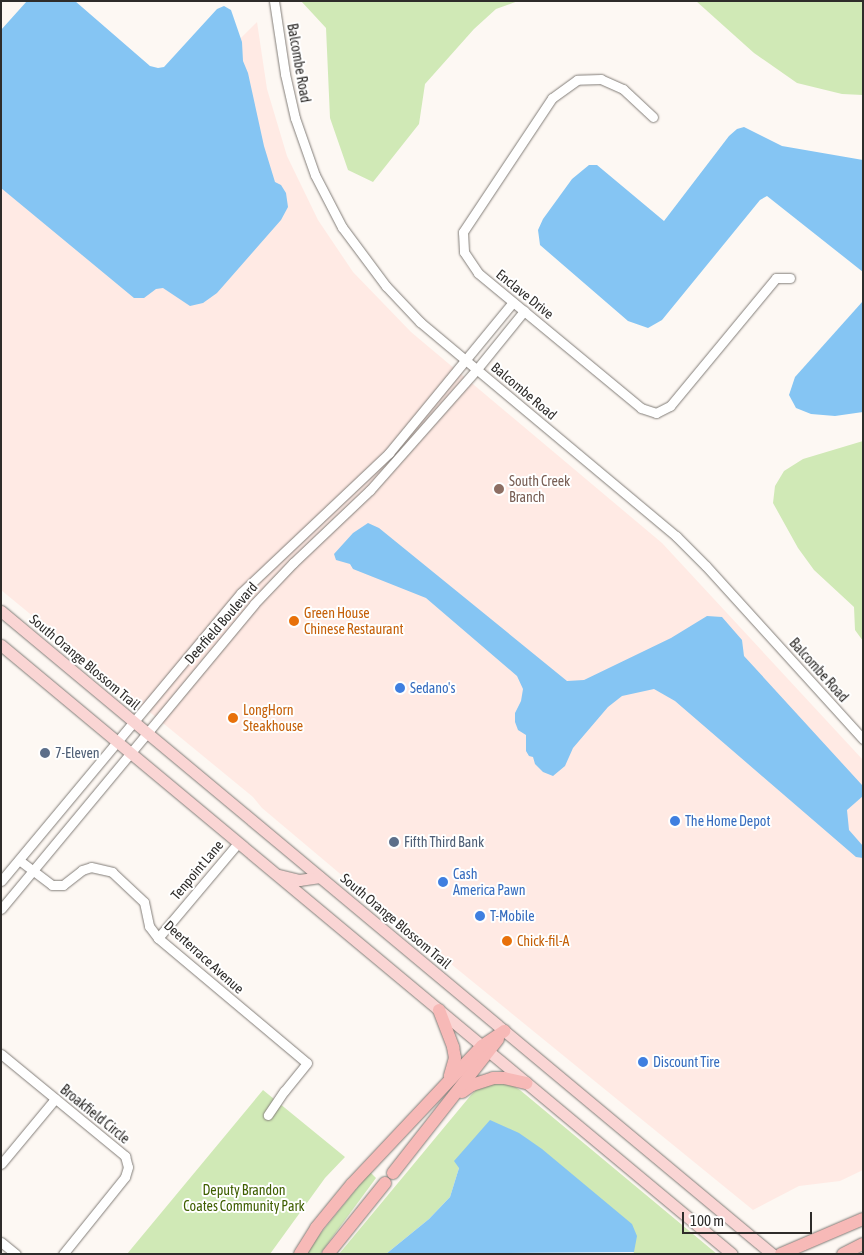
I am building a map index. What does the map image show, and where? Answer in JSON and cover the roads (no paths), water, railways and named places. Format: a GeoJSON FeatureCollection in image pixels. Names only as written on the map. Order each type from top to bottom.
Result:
{"type":"FeatureCollection","features":[{"type":"Feature","properties":{"kind":"highway"},"geometry":{"type":"LineString","coordinates":[[439,1010],[453,1047],[453,1068],[448,1080]]}},
{"type":"Feature","properties":{"kind":"highway"},"geometry":{"type":"LineString","coordinates":[[300,1254],[316,1228],[352,1184],[448,1080],[504,1031]]}},
{"type":"Feature","properties":{"kind":"highway"},"geometry":{"type":"LineString","coordinates":[[328,1254],[452,1099],[485,1049]]}},
{"type":"Feature","properties":{"kind":"highway"},"geometry":{"type":"LineString","coordinates":[[452,1099],[472,1085],[493,1078],[504,1078],[526,1083]]}},
{"type":"Feature","properties":{"kind":"highway"},"geometry":{"type":"LineString","coordinates":[[781,1254],[863,1219]]}},
{"type":"Feature","properties":{"kind":"highway"},"geometry":{"type":"LineString","coordinates":[[843,1254],[863,1244]]}},
{"type":"Feature","properties":{"kind":"main road","name":"South Orange Blossom Trail"},"geometry":{"type":"LineString","coordinates":[[1,611],[772,1254]]}},
{"type":"Feature","properties":{"kind":"main road"},"geometry":{"type":"LineString","coordinates":[[1,645],[732,1254]]}},
{"type":"Feature","properties":{"kind":"main road"},"geometry":{"type":"LineString","coordinates":[[275,874],[299,880],[320,877]]}},
{"type":"Feature","properties":{"kind":"street","name":"Balcombe Road"},"geometry":{"type":"LineString","coordinates":[[274,1],[285,74],[295,118],[314,175],[342,227],[386,286],[420,322],[676,536],[706,566],[863,739]]}},
{"type":"Feature","properties":{"kind":"street","name":"Enclave Drive"},"geometry":{"type":"LineString","coordinates":[[653,118],[623,89],[602,79],[577,80],[552,98],[464,232],[464,252],[478,273],[640,408],[656,413],[670,406],[776,278],[790,278]]}},
{"type":"Feature","properties":{"kind":"street","name":"Deerfield Boulevard"},"geometry":{"type":"LineString","coordinates":[[1,881],[241,593],[389,453],[513,302]]}},
{"type":"Feature","properties":{"kind":"street","name":"Deerfield Boulevard"},"geometry":{"type":"LineString","coordinates":[[1,909],[34,872],[146,732],[254,604],[293,563],[370,490],[477,370],[524,311]]}},
{"type":"Feature","properties":{"kind":"street"},"geometry":{"type":"LineString","coordinates":[[241,593],[254,604]]}},
{"type":"Feature","properties":{"kind":"street","name":"Tenpoint Lane"},"geometry":{"type":"LineString","coordinates":[[158,938],[238,843]]}},
{"type":"Feature","properties":{"kind":"street","name":"Deerterrace Avenue"},"geometry":{"type":"LineString","coordinates":[[19,860],[52,885],[64,885],[82,870],[91,867],[112,872],[144,902],[150,926],[158,938],[307,1063],[284,1091],[268,1115]]}},
{"type":"Feature","properties":{"kind":"street","name":"Broakfield Circle"},"geometry":{"type":"LineString","coordinates":[[1,1054],[124,1156],[128,1167],[125,1177],[63,1254]]}},
{"type":"Feature","properties":{"kind":"street"},"geometry":{"type":"LineString","coordinates":[[1,1164],[55,1099]]}},
{"type":"Feature","properties":{"kind":"street"},"geometry":{"type":"LineString","coordinates":[[1,1242],[16,1254]]}},
{"type":"Feature","properties":{"kind":"water"},"geometry":{"type":"Polygon","coordinates":[[[27,1],[75,1],[150,66],[158,68],[164,67],[217,9],[224,6],[231,10],[242,42],[243,61],[248,73],[264,146],[275,182],[281,185],[286,193],[288,207],[281,220],[217,293],[203,303],[190,306],[163,288],[156,289],[144,298],[134,298],[1,188],[1,30],[27,1]]]}},
{"type":"Feature","properties":{"kind":"water"},"geometry":{"type":"Polygon","coordinates":[[[744,127],[782,146],[863,160],[863,272],[767,196],[760,200],[662,320],[648,328],[628,321],[540,245],[538,230],[543,219],[572,179],[589,165],[597,165],[664,221],[729,136],[737,129],[744,127]]]}},
{"type":"Feature","properties":{"kind":"water"},"geometry":{"type":"Polygon","coordinates":[[[863,301],[863,412],[835,416],[811,414],[796,408],[789,395],[795,377],[863,301]]]}},
{"type":"Feature","properties":{"kind":"water"},"geometry":{"type":"Polygon","coordinates":[[[368,523],[379,528],[567,681],[584,680],[671,638],[707,616],[722,617],[742,640],[744,656],[862,785],[863,796],[847,810],[849,830],[863,846],[863,858],[856,857],[675,701],[654,689],[622,696],[608,707],[573,748],[565,766],[553,776],[543,772],[535,764],[533,757],[529,756],[526,751],[526,735],[518,730],[515,722],[515,713],[521,701],[523,689],[517,676],[426,598],[353,569],[350,564],[336,560],[334,554],[353,533],[368,523]]]}},
{"type":"Feature","properties":{"kind":"water"},"geometry":{"type":"Polygon","coordinates":[[[490,1120],[519,1133],[542,1149],[632,1224],[637,1236],[634,1252],[386,1254],[429,1219],[450,1197],[459,1168],[454,1161],[490,1120]]]}},
{"type":"Feature","properties":{"kind":"place","name":"South Creek Branch"},"geometry":{"type":"Point","coordinates":[499,489]}},
{"type":"Feature","properties":{"kind":"place","name":"Green House Chinese Restaurant"},"geometry":{"type":"Point","coordinates":[294,621]}},
{"type":"Feature","properties":{"kind":"place","name":"Sedano's"},"geometry":{"type":"Point","coordinates":[400,688]}},
{"type":"Feature","properties":{"kind":"place","name":"LongHorn Steakhouse"},"geometry":{"type":"Point","coordinates":[233,718]}},
{"type":"Feature","properties":{"kind":"place","name":"7-Eleven"},"geometry":{"type":"Point","coordinates":[45,753]}},
{"type":"Feature","properties":{"kind":"place","name":"The Home Depot"},"geometry":{"type":"Point","coordinates":[675,821]}},
{"type":"Feature","properties":{"kind":"place","name":"Fifth Third Bank"},"geometry":{"type":"Point","coordinates":[394,842]}},
{"type":"Feature","properties":{"kind":"place","name":"Cash America Pawn"},"geometry":{"type":"Point","coordinates":[443,882]}},
{"type":"Feature","properties":{"kind":"place","name":"T-Mobile"},"geometry":{"type":"Point","coordinates":[480,916]}},
{"type":"Feature","properties":{"kind":"place","name":"Chick-fil-A"},"geometry":{"type":"Point","coordinates":[507,941]}},
{"type":"Feature","properties":{"kind":"place","name":"Discount Tire"},"geometry":{"type":"Point","coordinates":[643,1062]}},
{"type":"Feature","properties":{"kind":"park label","name":"Deputy Brandon Coates Community Park"},"geometry":{"type":"Point","coordinates":[244,1198]}}]}
